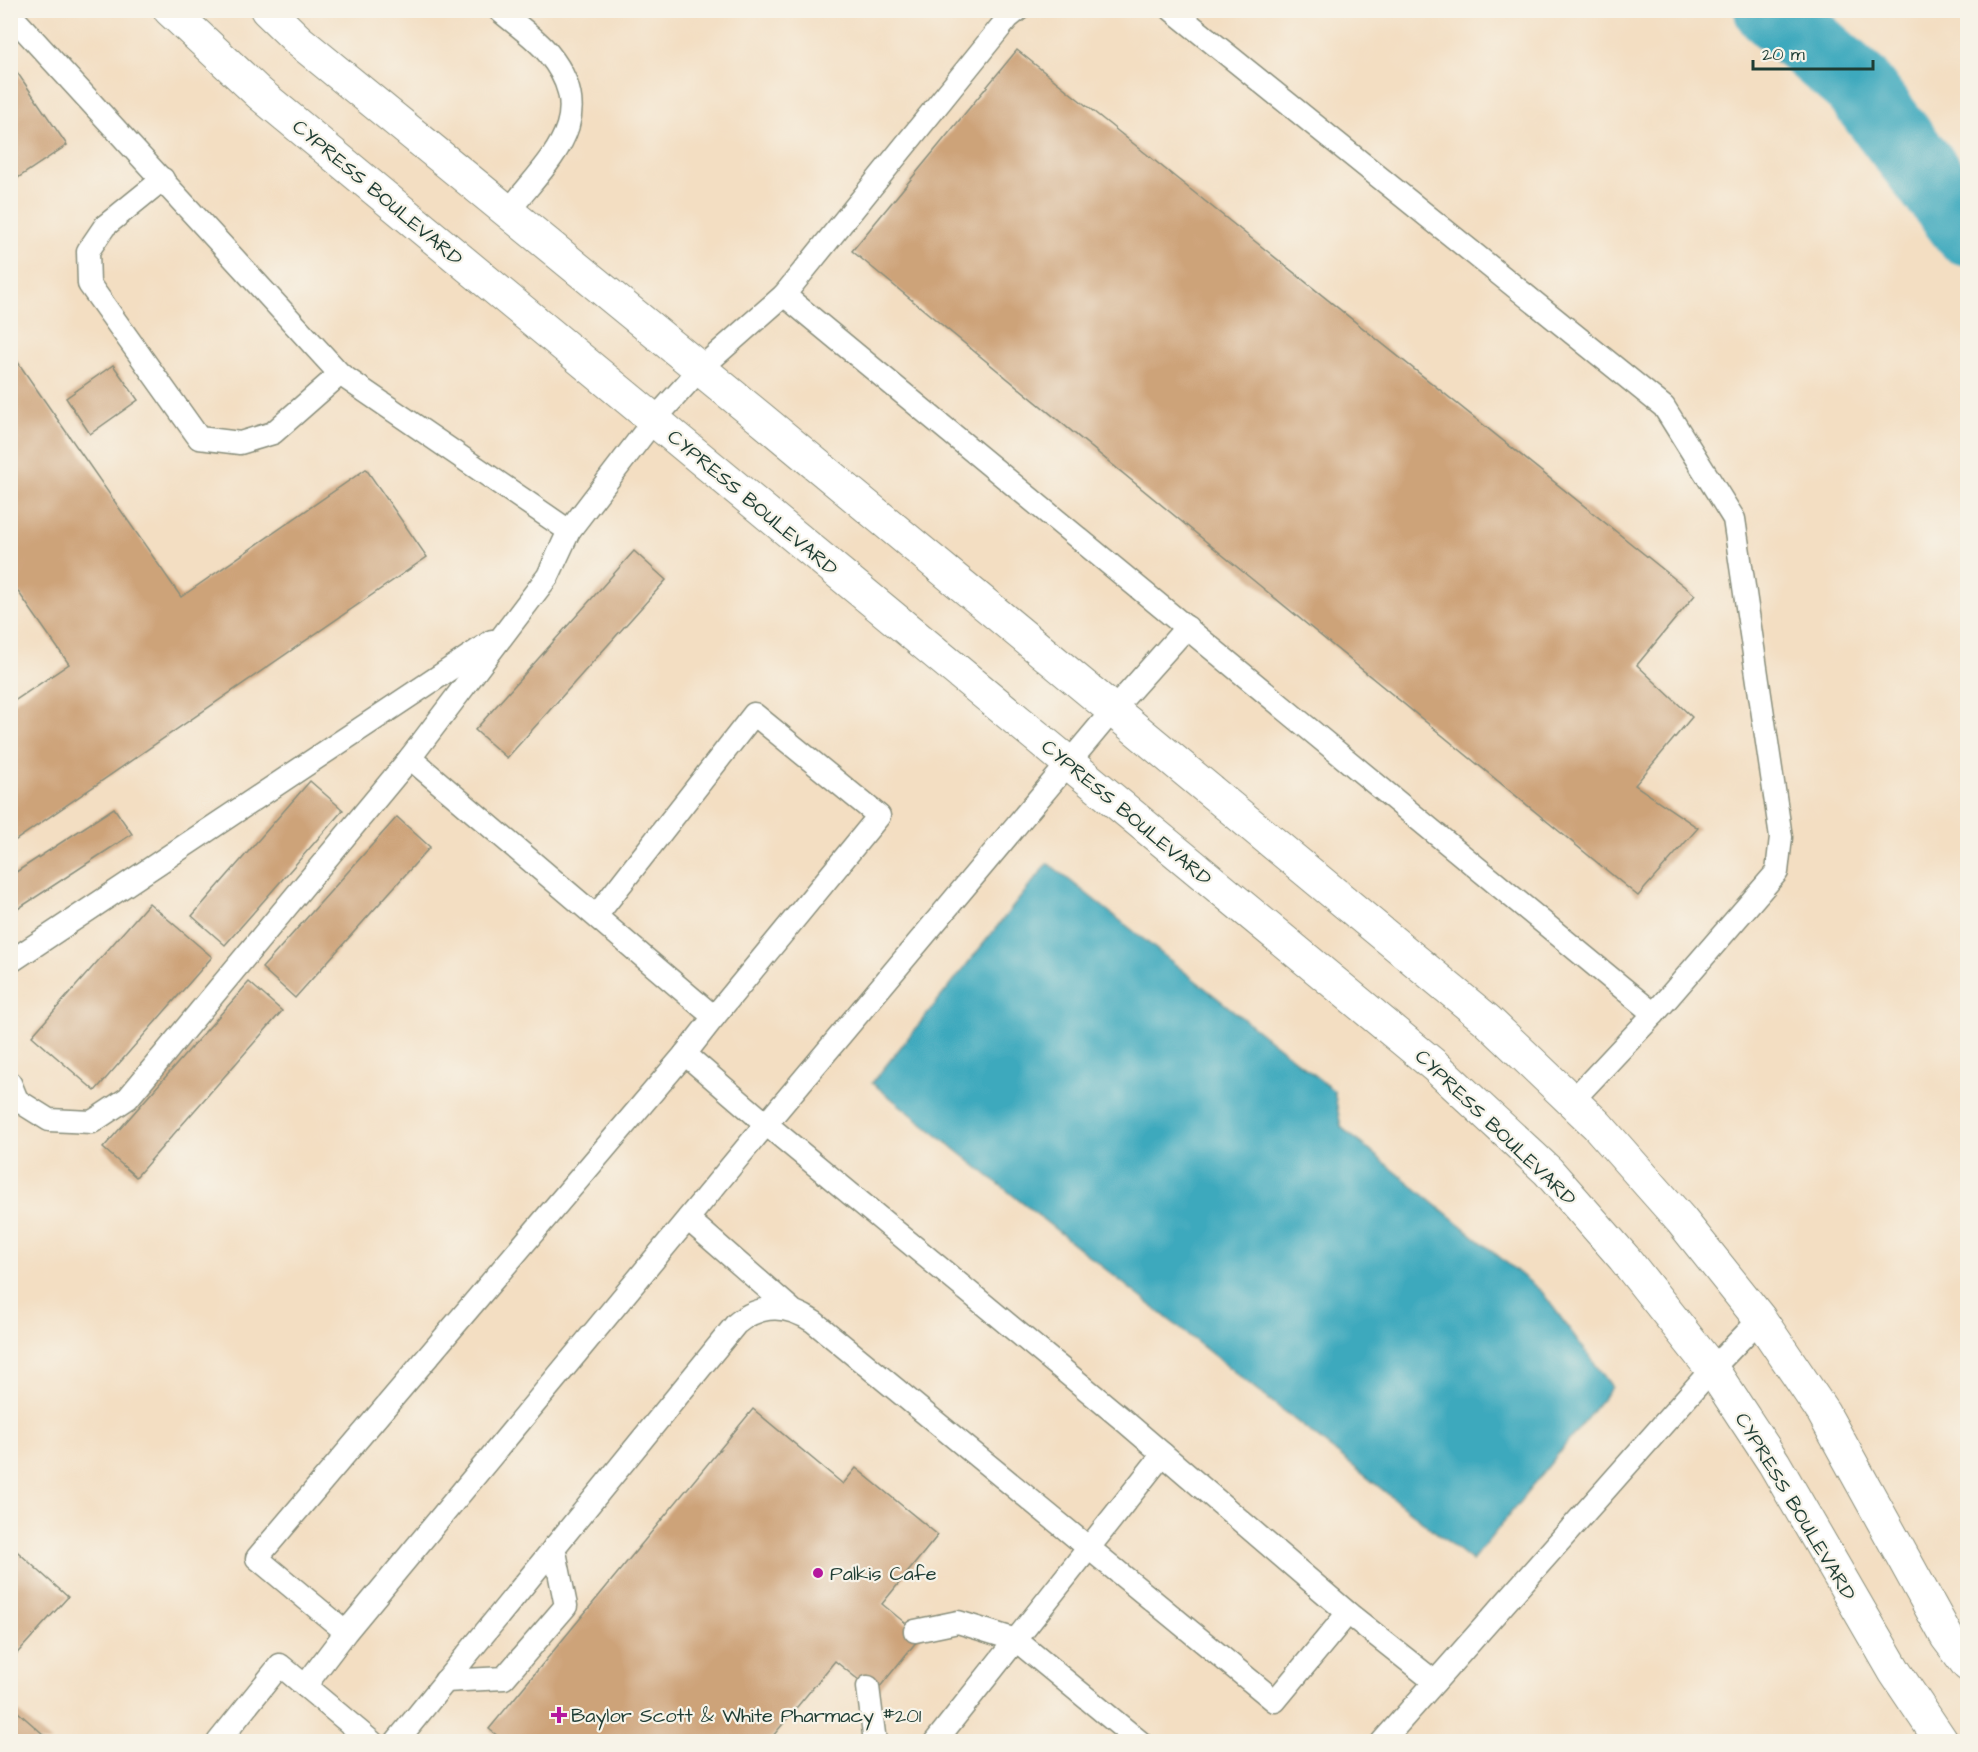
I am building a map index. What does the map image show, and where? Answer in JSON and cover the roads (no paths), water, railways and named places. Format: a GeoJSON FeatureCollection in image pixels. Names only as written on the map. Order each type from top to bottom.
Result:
{"type":"FeatureCollection","features":[{"type":"Feature","properties":{"kind":"street","name":"CYPRESS BOULEVARD"},"geometry":{"type":"LineString","coordinates":[[170,10],[260,94],[1435,1066],[1548,1171],[1624,1258],[1712,1369],[1774,1463],[1895,1672],[1942,1742]]}},
{"type":"Feature","properties":{"kind":"street"},"geometry":{"type":"LineString","coordinates":[[267,10],[299,41],[700,369],[1487,1020],[1572,1101],[1681,1220],[1760,1319],[1823,1412],[1947,1637],[1968,1665]]}},
{"type":"Feature","properties":{"kind":"lane"},"geometry":{"type":"LineString","coordinates":[[499,10],[548,52],[565,80],[571,103],[572,120],[560,145],[508,212]]}},
{"type":"Feature","properties":{"kind":"lane"},"geometry":{"type":"LineString","coordinates":[[10,1083],[17,1100],[49,1120],[92,1122],[128,1098],[410,758],[548,576],[569,531],[654,420],[700,369],[784,295],[1008,18],[1018,10]]}},
{"type":"Feature","properties":{"kind":"lane"},"geometry":{"type":"LineString","coordinates":[[1172,10],[1664,407],[1734,519],[1781,837],[1777,872],[1654,1014],[1572,1101]]}},
{"type":"Feature","properties":{"kind":"lane"},"geometry":{"type":"LineString","coordinates":[[10,14],[340,374],[569,531]]}},
{"type":"Feature","properties":{"kind":"lane"},"geometry":{"type":"LineString","coordinates":[[163,179],[105,226],[88,251],[89,284],[199,438],[240,443],[273,433],[340,374]]}},
{"type":"Feature","properties":{"kind":"lane"},"geometry":{"type":"LineString","coordinates":[[784,295],[1654,1014]]}},
{"type":"Feature","properties":{"kind":"lane"},"geometry":{"type":"LineString","coordinates":[[305,1686],[346,1632],[766,1124],[1068,763],[1187,627]]}},
{"type":"Feature","properties":{"kind":"lane"},"geometry":{"type":"LineString","coordinates":[[10,962],[508,630]]}},
{"type":"Feature","properties":{"kind":"lane"},"geometry":{"type":"LineString","coordinates":[[346,1632],[257,1558],[685,1054],[879,816],[754,714],[596,916]]}},
{"type":"Feature","properties":{"kind":"lane"},"geometry":{"type":"LineString","coordinates":[[410,758],[714,1017]]}},
{"type":"Feature","properties":{"kind":"lane"},"geometry":{"type":"LineString","coordinates":[[685,1054],[1163,1454],[1348,1613],[1435,1682]]}},
{"type":"Feature","properties":{"kind":"lane"},"geometry":{"type":"LineString","coordinates":[[688,1219],[791,1308],[824,1330],[1275,1701],[1348,1613]]}},
{"type":"Feature","properties":{"kind":"lane"},"geometry":{"type":"LineString","coordinates":[[396,1742],[736,1323],[765,1310],[791,1308]]}},
{"type":"Feature","properties":{"kind":"lane"},"geometry":{"type":"LineString","coordinates":[[1382,1742],[1712,1369],[1760,1319]]}},
{"type":"Feature","properties":{"kind":"lane"},"geometry":{"type":"LineString","coordinates":[[935,1742],[1163,1454]]}},
{"type":"Feature","properties":{"kind":"lane"},"geometry":{"type":"LineString","coordinates":[[445,1681],[504,1678],[566,1606],[554,1547]]}},
{"type":"Feature","properties":{"kind":"lane"},"geometry":{"type":"LineString","coordinates":[[915,1632],[958,1622],[1016,1640],[1140,1742]]}},
{"type":"Feature","properties":{"kind":"lane"},"geometry":{"type":"LineString","coordinates":[[218,1742],[280,1665],[372,1742]]}},
{"type":"Feature","properties":{"kind":"lane"},"geometry":{"type":"LineString","coordinates":[[868,1688],[875,1742]]}},
{"type":"Feature","properties":{"kind":"water"},"geometry":{"type":"Polygon","coordinates":[[[1048,863],[1334,1091],[1341,1127],[1542,1292],[1612,1387],[1472,1561],[872,1083],[1048,863]]]}},
{"type":"Feature","properties":{"kind":"waterway"},"geometry":{"type":"LineString","coordinates":[[1770,10],[1857,85],[1968,230]]}},
{"type":"Feature","properties":{"kind":"place","name":"Palkis Cafe"},"geometry":{"type":"Point","coordinates":[818,1573]}},
{"type":"Feature","properties":{"kind":"place","name":"Baylor Scott & White Pharmacy #201"},"geometry":{"type":"Point","coordinates":[559,1715]}}]}
